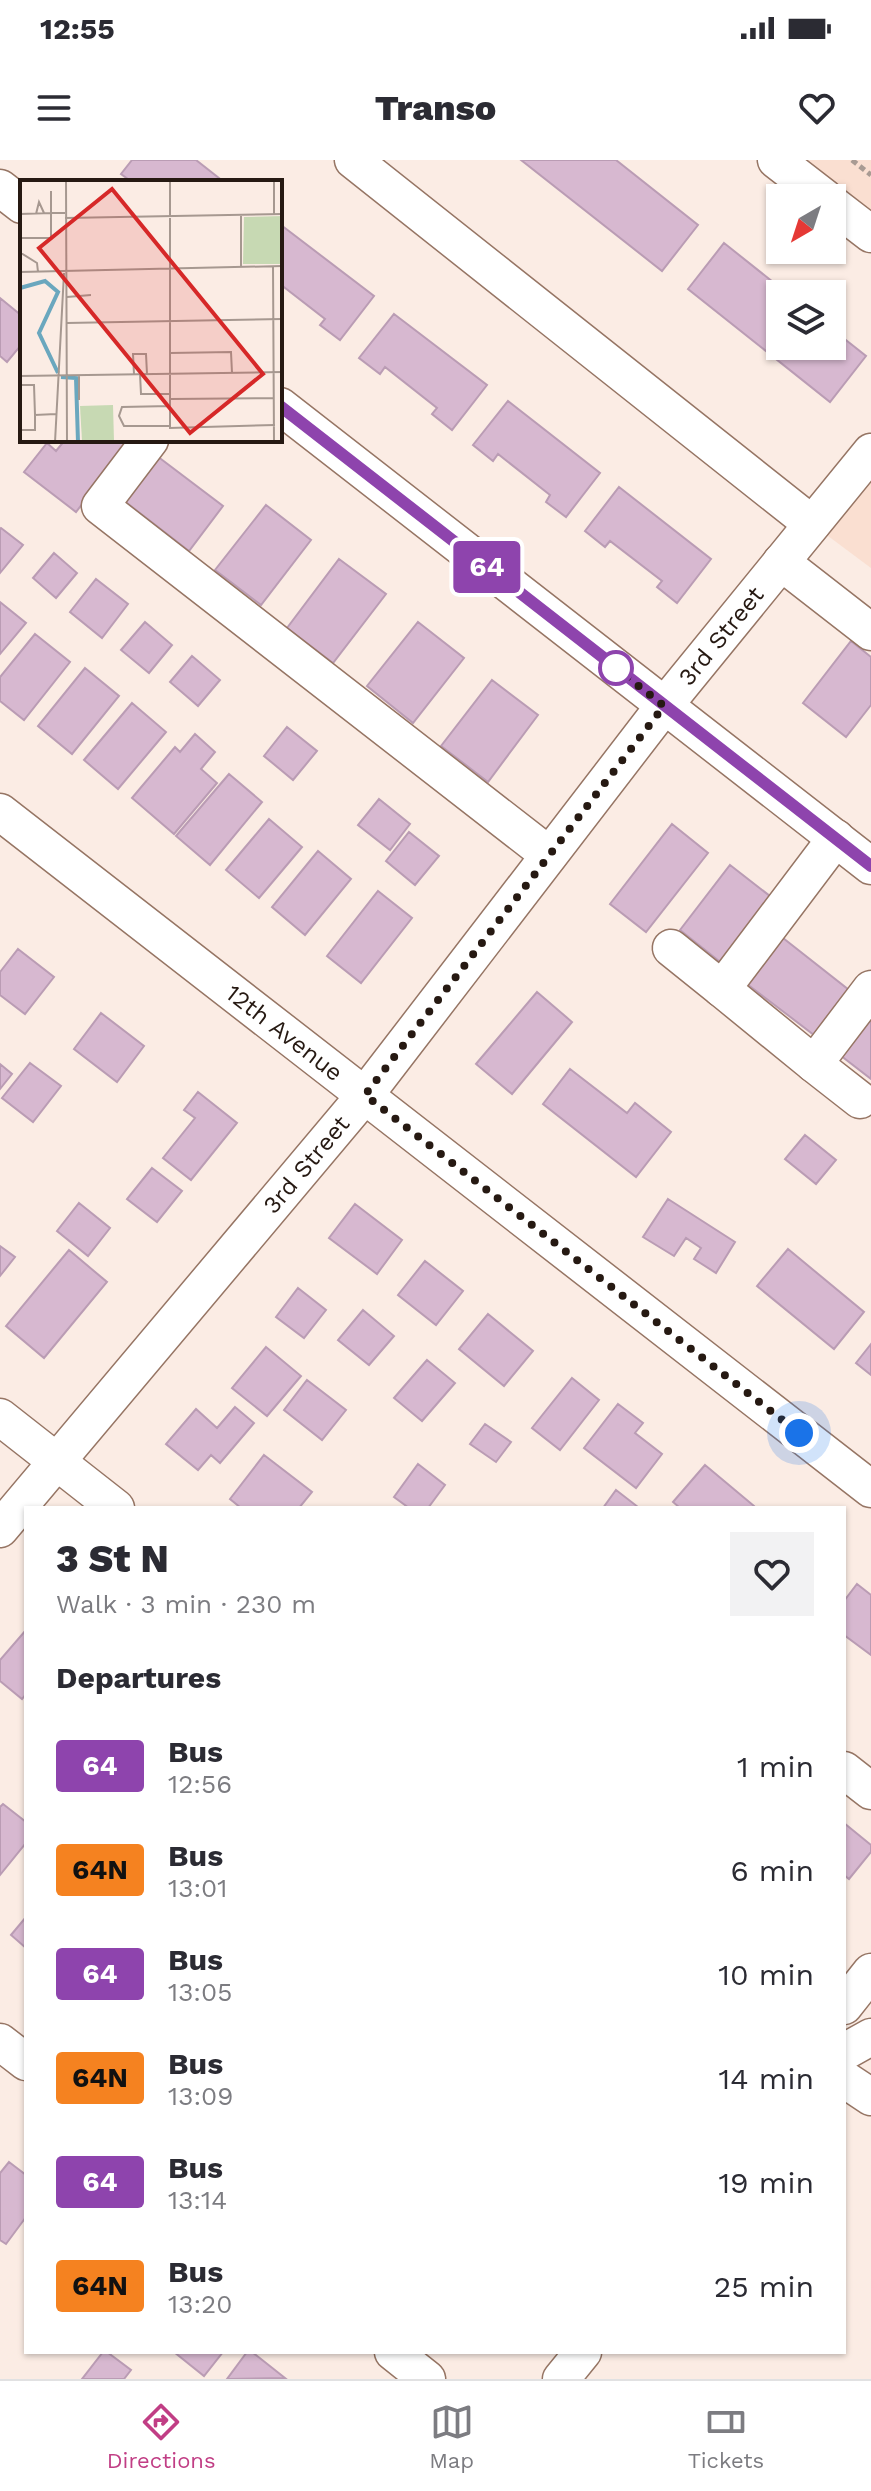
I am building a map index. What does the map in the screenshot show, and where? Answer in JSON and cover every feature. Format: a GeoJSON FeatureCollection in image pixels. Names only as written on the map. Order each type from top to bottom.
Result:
{"type":"FeatureCollection","features":[{"type":"Feature","properties":{"kind":"street"},"geometry":{"type":"LineString","coordinates":[[353,160],[812,524]]}},
{"type":"Feature","properties":{"kind":"street"},"geometry":{"type":"LineString","coordinates":[[776,160],[807,184]]}},
{"type":"Feature","properties":{"kind":"street"},"geometry":{"type":"LineString","coordinates":[[0,188],[20,203]]}},
{"type":"Feature","properties":{"kind":"street"},"geometry":{"type":"LineString","coordinates":[[846,215],[871,234]]}},
{"type":"Feature","properties":{"kind":"street"},"geometry":{"type":"LineString","coordinates":[[282,408],[871,866]]}},
{"type":"Feature","properties":{"kind":"street"},"geometry":{"type":"LineString","coordinates":[[148,442],[100,506],[549,855]]}},
{"type":"Feature","properties":{"kind":"street","name":"3rd Street"},"geometry":{"type":"LineString","coordinates":[[0,1529],[365,1095],[664,706],[812,524],[866,469]]}},
{"type":"Feature","properties":{"kind":"street"},"geometry":{"type":"LineString","coordinates":[[781,562],[871,632]]}},
{"type":"Feature","properties":{"kind":"street","name":"12th Avenue"},"geometry":{"type":"LineString","coordinates":[[0,812],[871,1489]]}},
{"type":"Feature","properties":{"kind":"street"},"geometry":{"type":"LineString","coordinates":[[722,989],[836,838]]}},
{"type":"Feature","properties":{"kind":"street"},"geometry":{"type":"LineString","coordinates":[[671,948],[860,1100]]}},
{"type":"Feature","properties":{"kind":"street"},"geometry":{"type":"LineString","coordinates":[[814,1064],[871,989]]}},
{"type":"Feature","properties":{"kind":"street"},"geometry":{"type":"LineString","coordinates":[[0,1417],[113,1506]]}},
{"type":"Feature","properties":{"kind":"street"},"geometry":{"type":"LineString","coordinates":[[846,1772],[871,1791]]}},
{"type":"Feature","properties":{"kind":"street"},"geometry":{"type":"LineString","coordinates":[[846,2003],[871,1972]]}},
{"type":"Feature","properties":{"kind":"street"},"geometry":{"type":"LineString","coordinates":[[846,2051],[871,2037]]}},
{"type":"Feature","properties":{"kind":"street"},"geometry":{"type":"LineString","coordinates":[[0,2042],[24,2060]]}},
{"type":"Feature","properties":{"kind":"street"},"geometry":{"type":"LineString","coordinates":[[846,2080],[871,2097]]}},
{"type":"Feature","properties":{"kind":"street"},"geometry":{"type":"LineString","coordinates":[[396,2354],[427,2379]]}},
{"type":"Feature","properties":{"kind":"street"},"geometry":{"type":"LineString","coordinates":[[561,2379],[581,2354]]}},
{"type":"Feature","properties":{"kind":"path"},"geometry":{"type":"LineString","coordinates":[[852,160],[871,175]]}},
{"type":"Feature","properties":{"kind":"shaded area"},"geometry":{"type":"Polygon","coordinates":[[[776,160],[871,160],[871,234],[846,215],[846,184],[807,184],[776,160]]]}},
{"type":"Feature","properties":{"kind":"shaded area"},"geometry":{"type":"Polygon","coordinates":[[[871,452],[871,568],[812,524],[871,452]]]}},
{"type":"Feature","properties":{"kind":"building"},"geometry":{"type":"Polygon","coordinates":[[[132,160],[196,160],[221,180],[129,180],[121,174],[132,160]]]}},
{"type":"Feature","properties":{"kind":"building"},"geometry":{"type":"Polygon","coordinates":[[[521,160],[616,160],[698,225],[662,271],[521,160]]]}},
{"type":"Feature","properties":{"kind":"building"},"geometry":{"type":"Polygon","coordinates":[[[282,226],[374,296],[340,340],[320,325],[325,319],[282,286],[282,226]]]}},
{"type":"Feature","properties":{"kind":"building"},"geometry":{"type":"Polygon","coordinates":[[[724,243],[770,280],[766,280],[766,351],[688,289],[724,243]]]}},
{"type":"Feature","properties":{"kind":"building"},"geometry":{"type":"Polygon","coordinates":[[[0,298],[20,314],[20,346],[7,362],[0,356],[0,298]]]}},
{"type":"Feature","properties":{"kind":"building"},"geometry":{"type":"Polygon","coordinates":[[[394,314],[487,385],[452,430],[432,414],[437,408],[385,367],[380,374],[359,358],[394,314]]]}},
{"type":"Feature","properties":{"kind":"building"},"geometry":{"type":"Polygon","coordinates":[[[846,340],[866,356],[830,402],[777,360],[846,360],[846,340]]]}},
{"type":"Feature","properties":{"kind":"building"},"geometry":{"type":"Polygon","coordinates":[[[508,401],[600,473],[566,517],[546,502],[550,495],[498,454],[493,461],[473,445],[508,401]]]}},
{"type":"Feature","properties":{"kind":"building"},"geometry":{"type":"Polygon","coordinates":[[[63,442],[130,442],[76,512],[24,472],[47,443],[56,451],[63,442]]]}},
{"type":"Feature","properties":{"kind":"building"},"geometry":{"type":"Polygon","coordinates":[[[157,456],[223,506],[189,551],[123,500],[157,456]]]}},
{"type":"Feature","properties":{"kind":"building"},"geometry":{"type":"Polygon","coordinates":[[[619,487],[711,559],[677,603],[657,587],[662,581],[610,541],[605,547],[585,531],[619,487]]]}},
{"type":"Feature","properties":{"kind":"building"},"geometry":{"type":"Polygon","coordinates":[[[266,505],[311,540],[261,605],[215,570],[266,505]]]}},
{"type":"Feature","properties":{"kind":"building"},"geometry":{"type":"Polygon","coordinates":[[[0,529],[23,545],[0,573],[0,529]]]}},
{"type":"Feature","properties":{"kind":"building"},"geometry":{"type":"Polygon","coordinates":[[[54,553],[77,573],[56,598],[33,578],[54,553]]]}},
{"type":"Feature","properties":{"kind":"building"},"geometry":{"type":"Polygon","coordinates":[[[339,559],[386,594],[333,663],[287,628],[339,559]]]}},
{"type":"Feature","properties":{"kind":"building"},"geometry":{"type":"Polygon","coordinates":[[[96,579],[128,604],[102,638],[70,612],[96,579]]]}},
{"type":"Feature","properties":{"kind":"building"},"geometry":{"type":"Polygon","coordinates":[[[0,602],[26,623],[0,654],[0,602]]]}},
{"type":"Feature","properties":{"kind":"building"},"geometry":{"type":"Polygon","coordinates":[[[145,622],[172,645],[149,673],[121,650],[145,622]]]}},
{"type":"Feature","properties":{"kind":"building"},"geometry":{"type":"Polygon","coordinates":[[[418,622],[464,658],[413,723],[367,686],[418,622]]]}},
{"type":"Feature","properties":{"kind":"building"},"geometry":{"type":"Polygon","coordinates":[[[35,634],[70,662],[24,720],[0,701],[0,677],[35,634]]]}},
{"type":"Feature","properties":{"kind":"building"},"geometry":{"type":"Polygon","coordinates":[[[851,641],[871,657],[871,705],[846,737],[803,703],[851,641]]]}},
{"type":"Feature","properties":{"kind":"building"},"geometry":{"type":"Polygon","coordinates":[[[192,656],[220,680],[198,706],[170,682],[192,656]]]}},
{"type":"Feature","properties":{"kind":"building"},"geometry":{"type":"Polygon","coordinates":[[[85,668],[119,696],[72,754],[38,726],[85,668]]]}},
{"type":"Feature","properties":{"kind":"building"},"geometry":{"type":"Polygon","coordinates":[[[492,680],[538,715],[488,782],[441,746],[492,680]]]}},
{"type":"Feature","properties":{"kind":"building"},"geometry":{"type":"Polygon","coordinates":[[[132,703],[166,732],[118,789],[84,760],[132,703]]]}},
{"type":"Feature","properties":{"kind":"building"},"geometry":{"type":"Polygon","coordinates":[[[287,727],[317,751],[293,780],[264,756],[287,727]]]}},
{"type":"Feature","properties":{"kind":"building"},"geometry":{"type":"Polygon","coordinates":[[[195,734],[215,752],[201,769],[217,783],[174,834],[132,798],[175,747],[180,752],[195,734]]]}},
{"type":"Feature","properties":{"kind":"building"},"geometry":{"type":"Polygon","coordinates":[[[229,774],[262,802],[210,865],[176,836],[229,774]]]}},
{"type":"Feature","properties":{"kind":"building"},"geometry":{"type":"Polygon","coordinates":[[[379,799],[410,824],[390,850],[358,825],[379,799]]]}},
{"type":"Feature","properties":{"kind":"building"},"geometry":{"type":"Polygon","coordinates":[[[269,819],[302,847],[259,898],[226,870],[269,819]]]}},
{"type":"Feature","properties":{"kind":"building"},"geometry":{"type":"Polygon","coordinates":[[[672,824],[708,853],[646,932],[610,904],[672,824]]]}},
{"type":"Feature","properties":{"kind":"building"},"geometry":{"type":"Polygon","coordinates":[[[409,832],[439,856],[415,885],[386,861],[409,832]]]}},
{"type":"Feature","properties":{"kind":"building"},"geometry":{"type":"Polygon","coordinates":[[[318,851],[351,879],[305,935],[272,907],[318,851]]]}},
{"type":"Feature","properties":{"kind":"building"},"geometry":{"type":"Polygon","coordinates":[[[730,865],[775,900],[724,965],[680,930],[730,865]]]}},
{"type":"Feature","properties":{"kind":"building"},"geometry":{"type":"Polygon","coordinates":[[[378,891],[412,918],[361,983],[327,956],[378,891]]]}},
{"type":"Feature","properties":{"kind":"building"},"geometry":{"type":"Polygon","coordinates":[[[783,938],[849,990],[814,1035],[747,984],[783,938]]]}},
{"type":"Feature","properties":{"kind":"building"},"geometry":{"type":"Polygon","coordinates":[[[18,949],[54,977],[25,1014],[0,995],[0,972],[18,949]]]}},
{"type":"Feature","properties":{"kind":"building"},"geometry":{"type":"Polygon","coordinates":[[[537,992],[572,1022],[512,1094],[476,1064],[537,992]]]}},
{"type":"Feature","properties":{"kind":"building"},"geometry":{"type":"Polygon","coordinates":[[[101,1013],[144,1046],[117,1082],[74,1049],[101,1013]]]}},
{"type":"Feature","properties":{"kind":"building"},"geometry":{"type":"Polygon","coordinates":[[[871,1015],[871,1079],[840,1055],[871,1015]]]}},
{"type":"Feature","properties":{"kind":"building"},"geometry":{"type":"Polygon","coordinates":[[[30,1063],[61,1086],[33,1122],[2,1098],[30,1063]]]}},
{"type":"Feature","properties":{"kind":"building"},"geometry":{"type":"Polygon","coordinates":[[[0,1064],[12,1074],[0,1089],[0,1064]]]}},
{"type":"Feature","properties":{"kind":"building"},"geometry":{"type":"Polygon","coordinates":[[[570,1069],[627,1113],[635,1103],[671,1132],[636,1177],[543,1104],[570,1069]]]}},
{"type":"Feature","properties":{"kind":"building"},"geometry":{"type":"Polygon","coordinates":[[[198,1092],[237,1123],[191,1180],[163,1158],[195,1118],[184,1110],[198,1092]]]}},
{"type":"Feature","properties":{"kind":"building"},"geometry":{"type":"Polygon","coordinates":[[[805,1135],[836,1160],[816,1184],[785,1159],[805,1135]]]}},
{"type":"Feature","properties":{"kind":"building"},"geometry":{"type":"Polygon","coordinates":[[[152,1168],[182,1191],[157,1222],[127,1199],[152,1168]]]}},
{"type":"Feature","properties":{"kind":"building"},"geometry":{"type":"Polygon","coordinates":[[[668,1199],[735,1242],[716,1273],[694,1259],[701,1248],[686,1238],[674,1256],[643,1237],[668,1199]]]}},
{"type":"Feature","properties":{"kind":"building"},"geometry":{"type":"Polygon","coordinates":[[[79,1203],[110,1228],[88,1256],[57,1231],[79,1203]]]}},
{"type":"Feature","properties":{"kind":"building"},"geometry":{"type":"Polygon","coordinates":[[[355,1204],[402,1240],[377,1274],[329,1238],[355,1204]]]}},
{"type":"Feature","properties":{"kind":"building"},"geometry":{"type":"Polygon","coordinates":[[[0,1246],[15,1257],[0,1276],[0,1246]]]}},
{"type":"Feature","properties":{"kind":"building"},"geometry":{"type":"Polygon","coordinates":[[[788,1249],[864,1312],[834,1349],[757,1286],[788,1249]]]}},
{"type":"Feature","properties":{"kind":"building"},"geometry":{"type":"Polygon","coordinates":[[[69,1250],[107,1282],[44,1358],[6,1326],[69,1250]]]}},
{"type":"Feature","properties":{"kind":"building"},"geometry":{"type":"Polygon","coordinates":[[[425,1261],[463,1291],[436,1325],[398,1295],[425,1261]]]}},
{"type":"Feature","properties":{"kind":"building"},"geometry":{"type":"Polygon","coordinates":[[[298,1288],[326,1310],[304,1338],[276,1317],[298,1288]]]}},
{"type":"Feature","properties":{"kind":"building"},"geometry":{"type":"Polygon","coordinates":[[[363,1310],[394,1336],[369,1365],[338,1340],[363,1310]]]}},
{"type":"Feature","properties":{"kind":"building"},"geometry":{"type":"Polygon","coordinates":[[[488,1314],[533,1351],[504,1386],[459,1349],[488,1314]]]}},
{"type":"Feature","properties":{"kind":"building"},"geometry":{"type":"Polygon","coordinates":[[[871,1344],[871,1375],[856,1363],[871,1344]]]}},
{"type":"Feature","properties":{"kind":"building"},"geometry":{"type":"Polygon","coordinates":[[[266,1347],[301,1376],[267,1416],[232,1388],[266,1347]]]}},
{"type":"Feature","properties":{"kind":"building"},"geometry":{"type":"Polygon","coordinates":[[[427,1360],[455,1383],[422,1421],[394,1398],[427,1360]]]}},
{"type":"Feature","properties":{"kind":"building"},"geometry":{"type":"Polygon","coordinates":[[[572,1378],[599,1400],[560,1450],[532,1428],[572,1378]]]}},
{"type":"Feature","properties":{"kind":"building"},"geometry":{"type":"Polygon","coordinates":[[[307,1380],[346,1410],[322,1440],[284,1410],[307,1380]]]}},
{"type":"Feature","properties":{"kind":"building"},"geometry":{"type":"Polygon","coordinates":[[[618,1404],[643,1423],[635,1433],[662,1454],[636,1488],[584,1448],[618,1404]]]}},
{"type":"Feature","properties":{"kind":"building"},"geometry":{"type":"Polygon","coordinates":[[[235,1407],[254,1423],[220,1463],[211,1455],[198,1470],[166,1444],[196,1409],[217,1428],[235,1407]]]}},
{"type":"Feature","properties":{"kind":"building"},"geometry":{"type":"Polygon","coordinates":[[[485,1424],[511,1442],[496,1462],[470,1444],[485,1424]]]}},
{"type":"Feature","properties":{"kind":"building"},"geometry":{"type":"Polygon","coordinates":[[[264,1455],[312,1492],[301,1506],[239,1506],[230,1499],[264,1455]]]}},
{"type":"Feature","properties":{"kind":"building"},"geometry":{"type":"Polygon","coordinates":[[[418,1464],[445,1485],[429,1506],[406,1506],[394,1497],[418,1464]]]}},
{"type":"Feature","properties":{"kind":"building"},"geometry":{"type":"Polygon","coordinates":[[[705,1465],[754,1506],[678,1506],[673,1502],[705,1465]]]}},
{"type":"Feature","properties":{"kind":"building"},"geometry":{"type":"Polygon","coordinates":[[[616,1490],[637,1506],[604,1506],[616,1490]]]}},
{"type":"Feature","properties":{"kind":"building"},"geometry":{"type":"Polygon","coordinates":[[[857,1584],[871,1595],[871,1655],[846,1636],[846,1598],[857,1584]]]}},
{"type":"Feature","properties":{"kind":"building"},"geometry":{"type":"Polygon","coordinates":[[[24,1632],[22,1699],[0,1681],[0,1660],[24,1632]]]}},
{"type":"Feature","properties":{"kind":"building"},"geometry":{"type":"Polygon","coordinates":[[[3,1804],[24,1820],[24,1845],[0,1875],[0,1807],[3,1804]]]}},
{"type":"Feature","properties":{"kind":"building"},"geometry":{"type":"Polygon","coordinates":[[[846,1825],[871,1845],[871,1852],[849,1879],[846,1877],[846,1825]]]}},
{"type":"Feature","properties":{"kind":"building"},"geometry":{"type":"Polygon","coordinates":[[[24,1919],[24,1946],[11,1935],[24,1919]]]}},
{"type":"Feature","properties":{"kind":"building"},"geometry":{"type":"Polygon","coordinates":[[[9,2162],[24,2173],[24,2220],[6,2244],[0,2240],[0,2173],[9,2162]]]}},
{"type":"Feature","properties":{"kind":"building"},"geometry":{"type":"Polygon","coordinates":[[[101,2354],[110,2354],[131,2370],[124,2379],[82,2379],[101,2354]]]}},
{"type":"Feature","properties":{"kind":"building"},"geometry":{"type":"Polygon","coordinates":[[[176,2354],[221,2354],[204,2376],[176,2354]]]}},
{"type":"Feature","properties":{"kind":"building"},"geometry":{"type":"Polygon","coordinates":[[[246,2354],[255,2354],[285,2378],[227,2379],[246,2354]]]}},
{"type":"Feature","properties":{"kind":"bus line","name":"64"},"geometry":{"type":"LineString","coordinates":[[282,408],[871,866]]}},
{"type":"Feature","properties":{"kind":"route"},"geometry":{"type":"LineString","coordinates":[[616,668],[664,706],[365,1095],[799,1433]]}}]}
